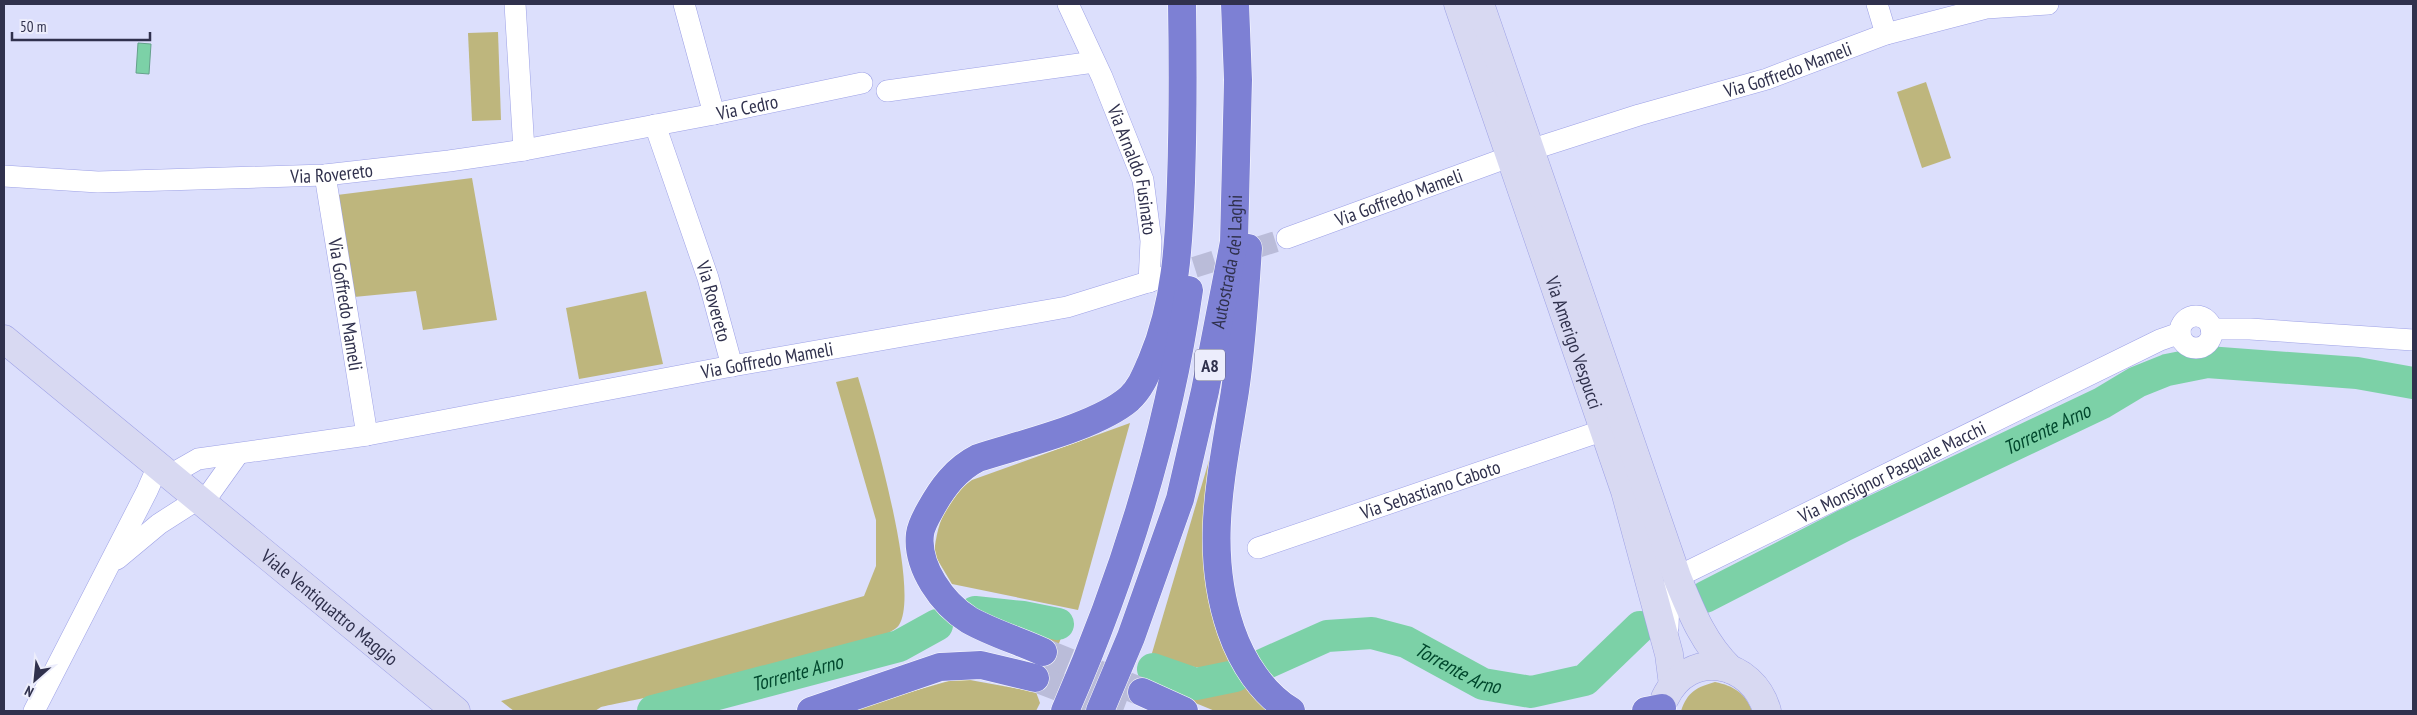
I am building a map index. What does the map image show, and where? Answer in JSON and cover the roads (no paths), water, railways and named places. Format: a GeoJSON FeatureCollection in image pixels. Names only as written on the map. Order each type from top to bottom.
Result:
{"type":"FeatureCollection","features":[{"type":"Feature","properties":{"kind":"highway"},"geometry":{"type":"LineString","coordinates":[[1043,652],[970,620],[951,606],[932,582],[920,546],[920,534],[935,501],[952,477],[965,465],[978,458],[1096,419],[1130,398],[1143,382],[1158,346],[1174,291],[1180,231],[1183,139],[1182,4]]}},
{"type":"Feature","properties":{"kind":"highway","name":"Autostrada dei Laghi"},"geometry":{"type":"LineString","coordinates":[[1065,711],[1123,565],[1168,411],[1181,347],[1191,277],[1199,145],[1198,4]]}},
{"type":"Feature","properties":{"kind":"highway","name":"Autostrada dei Laghi"},"geometry":{"type":"LineString","coordinates":[[1100,711],[1131,637],[1180,499],[1206,391],[1234,242],[1238,80],[1236,4]]}},
{"type":"Feature","properties":{"kind":"highway"},"geometry":{"type":"LineString","coordinates":[[1238,80],[1249,219],[1235,390],[1217,504],[1216,567],[1227,618],[1242,656],[1261,684],[1291,711]]}},
{"type":"Feature","properties":{"kind":"highway"},"geometry":{"type":"LineString","coordinates":[[811,711],[940,667],[981,664],[1035,678]]}},
{"type":"Feature","properties":{"kind":"highway"},"geometry":{"type":"LineString","coordinates":[[1142,692],[1184,711]]}},
{"type":"Feature","properties":{"kind":"main road","name":"Via Amerigo Vespucci"},"geometry":{"type":"LineString","coordinates":[[1458,4],[1520,154],[1677,577],[1700,632],[1710,648],[1730,668],[1746,676],[1756,686],[1767,707]]}},
{"type":"Feature","properties":{"kind":"main road","name":"Via Amerigo Vespucci"},"geometry":{"type":"LineString","coordinates":[[1480,4],[1520,154],[1604,430],[1625,491],[1669,654],[1660,704]]}},
{"type":"Feature","properties":{"kind":"main road"},"geometry":{"type":"LineString","coordinates":[[4,339],[164,470]]}},
{"type":"Feature","properties":{"kind":"main road","name":"Viale Ventiquattro Maggio"},"geometry":{"type":"LineString","coordinates":[[164,470],[456,711]]}},
{"type":"Feature","properties":{"kind":"main road"},"geometry":{"type":"LineString","coordinates":[[1660,704],[1685,675],[1699,668],[1715,666],[1730,668]]}},
{"type":"Feature","properties":{"kind":"street"},"geometry":{"type":"LineString","coordinates":[[516,4],[524,150]]}},
{"type":"Feature","properties":{"kind":"street","name":"Via Cedro"},"geometry":{"type":"LineString","coordinates":[[684,4],[714,114],[862,83]]}},
{"type":"Feature","properties":{"kind":"street","name":"Via Arnaldo Fusinato"},"geometry":{"type":"LineString","coordinates":[[1068,4],[1143,180],[1157,279]]}},
{"type":"Feature","properties":{"kind":"street"},"geometry":{"type":"LineString","coordinates":[[1877,4],[1886,34]]}},
{"type":"Feature","properties":{"kind":"street","name":"Via Goffredo Mameli"},"geometry":{"type":"LineString","coordinates":[[1287,238],[1520,154],[1639,115],[1768,79],[1886,34],[1986,8],[2048,4]]}},
{"type":"Feature","properties":{"kind":"street"},"geometry":{"type":"LineString","coordinates":[[887,91],[1094,62]]}},
{"type":"Feature","properties":{"kind":"street","name":"Via Rovereto"},"geometry":{"type":"LineString","coordinates":[[4,176],[98,182],[325,175],[450,161],[524,150],[714,114]]}},
{"type":"Feature","properties":{"kind":"street","name":"Via Rovereto"},"geometry":{"type":"LineString","coordinates":[[655,125],[708,278],[732,366]]}},
{"type":"Feature","properties":{"kind":"street","name":"Via Goffredo Mameli"},"geometry":{"type":"LineString","coordinates":[[325,175],[368,435]]}},
{"type":"Feature","properties":{"kind":"street","name":"Via Goffredo Mameli"},"geometry":{"type":"LineString","coordinates":[[164,470],[198,459],[368,435],[732,366],[1067,307],[1157,279]]}},
{"type":"Feature","properties":{"kind":"street","name":"Via Monsignor Pasquale Macchi"},"geometry":{"type":"LineString","coordinates":[[1677,577],[2160,340],[2180,333],[2181,325],[2186,319],[2194,316],[2208,322],[2211,329],[2250,329],[2413,340]]}},
{"type":"Feature","properties":{"kind":"street","name":"Via Sebastiano Caboto"},"geometry":{"type":"LineString","coordinates":[[1258,548],[1604,430]]}},
{"type":"Feature","properties":{"kind":"street"},"geometry":{"type":"LineString","coordinates":[[106,569],[159,524],[201,501],[238,454]]}},
{"type":"Feature","properties":{"kind":"street"},"geometry":{"type":"LineString","coordinates":[[34,711],[147,491],[164,470]]}},
{"type":"Feature","properties":{"kind":"street"},"geometry":{"type":"LineString","coordinates":[[1669,654],[1667,617],[1669,596],[1677,577]]}},
{"type":"Feature","properties":{"kind":"waterway","name":"Torrente Arno"},"geometry":{"type":"LineString","coordinates":[[1705,597],[1845,525],[2102,403],[2137,382],[2167,370],[2207,362],[2357,373],[2413,383]]}},
{"type":"Feature","properties":{"kind":"waterway","name":"Torrente Arno"},"geometry":{"type":"LineString","coordinates":[[975,612],[1023,617],[1058,624]]}},
{"type":"Feature","properties":{"kind":"waterway","name":"Torrente Arno"},"geometry":{"type":"LineString","coordinates":[[653,711],[899,646],[937,625]]}},
{"type":"Feature","properties":{"kind":"waterway","name":"Torrente Arno"},"geometry":{"type":"LineString","coordinates":[[1262,665],[1327,636],[1372,633],[1406,642],[1483,684],[1531,692],[1585,680],[1640,627]]}},
{"type":"Feature","properties":{"kind":"waterway","name":"Torrente Arno"},"geometry":{"type":"LineString","coordinates":[[1153,669],[1196,684],[1235,676]]}},
{"type":"Feature","properties":{"kind":"tunnel"},"geometry":{"type":"LineString","coordinates":[[1164,277],[1287,238]]}},
{"type":"Feature","properties":{"kind":"tunnel"},"geometry":{"type":"LineString","coordinates":[[1043,652],[1142,692]]}},
{"type":"Feature","properties":{"kind":"tunnel"},"geometry":{"type":"LineString","coordinates":[[1035,678],[1123,711]]}}]}
